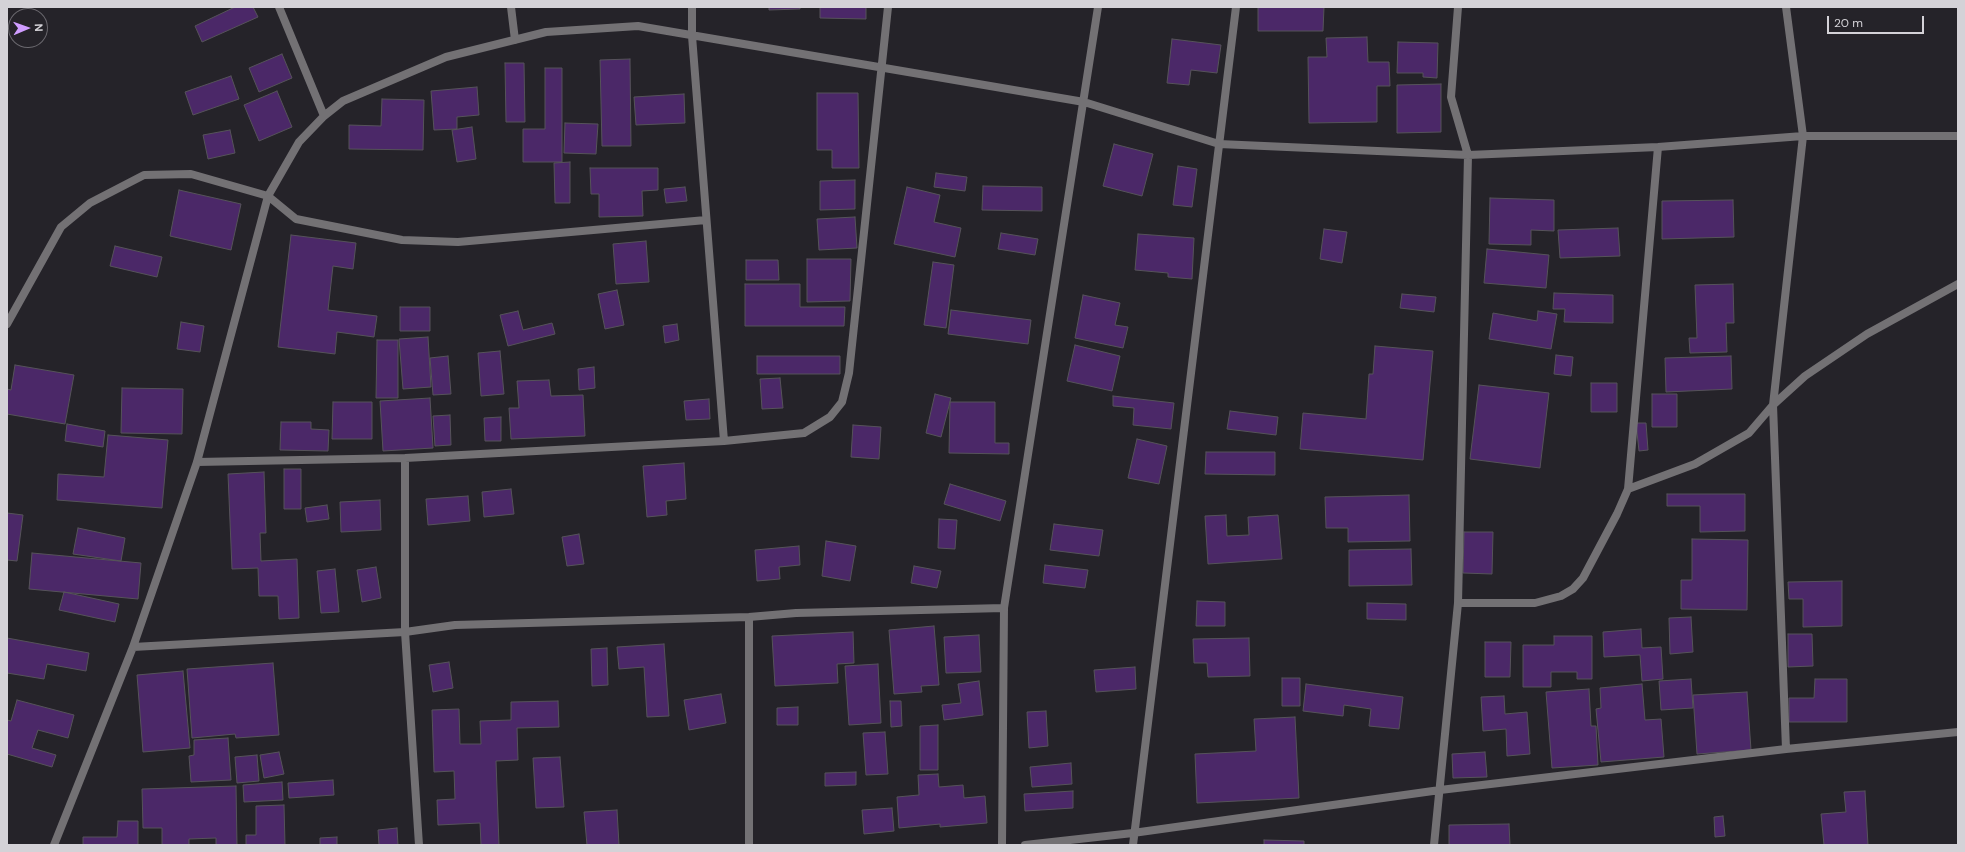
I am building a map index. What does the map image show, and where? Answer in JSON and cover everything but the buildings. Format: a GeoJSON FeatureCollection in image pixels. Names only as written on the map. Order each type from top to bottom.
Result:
{"type":"FeatureCollection","features":[{"type":"Feature","properties":{"kind":"street"},"geometry":{"type":"LineString","coordinates":[[279,7],[324,116]]}},
{"type":"Feature","properties":{"kind":"street"},"geometry":{"type":"LineString","coordinates":[[511,7],[515,40]]}},
{"type":"Feature","properties":{"kind":"street"},"geometry":{"type":"LineString","coordinates":[[692,7],[692,36],[724,441]]}},
{"type":"Feature","properties":{"kind":"street"},"geometry":{"type":"LineString","coordinates":[[197,462],[405,458],[724,441],[804,433],[830,417],[842,402],[849,374],[883,68],[888,7]]}},
{"type":"Feature","properties":{"kind":"street"},"geometry":{"type":"LineString","coordinates":[[1002,845],[1004,608],[1098,7]]}},
{"type":"Feature","properties":{"kind":"street"},"geometry":{"type":"LineString","coordinates":[[1133,845],[1133,833],[1236,7]]}},
{"type":"Feature","properties":{"kind":"street"},"geometry":{"type":"LineString","coordinates":[[1434,845],[1458,602],[1468,155],[1451,97],[1458,7]]}},
{"type":"Feature","properties":{"kind":"street"},"geometry":{"type":"LineString","coordinates":[[1786,7],[1803,136],[1773,405],[1786,749]]}},
{"type":"Feature","properties":{"kind":"street"},"geometry":{"type":"LineString","coordinates":[[54,845],[133,646],[197,462],[268,196],[299,142],[324,116],[343,102],[446,57],[546,32],[638,26],[1084,102],[1219,144],[1468,155],[1658,147],[1803,136],[1958,136]]}},
{"type":"Feature","properties":{"kind":"street"},"geometry":{"type":"LineString","coordinates":[[1458,602],[1535,603],[1561,596],[1573,589],[1583,578],[1617,514],[1628,489],[1658,147]]}},
{"type":"Feature","properties":{"kind":"street"},"geometry":{"type":"LineString","coordinates":[[7,324],[61,227],[90,203],[144,175],[191,174],[268,196],[296,219],[409,240],[458,242],[706,220]]}},
{"type":"Feature","properties":{"kind":"street"},"geometry":{"type":"LineString","coordinates":[[1628,489],[1694,464],[1749,433],[1773,405],[1804,376],[1867,334],[1958,284]]}},
{"type":"Feature","properties":{"kind":"street"},"geometry":{"type":"LineString","coordinates":[[405,458],[405,632],[419,845]]}},
{"type":"Feature","properties":{"kind":"street"},"geometry":{"type":"LineString","coordinates":[[133,646],[405,632],[455,625],[749,617],[796,613],[1004,608]]}},
{"type":"Feature","properties":{"kind":"street"},"geometry":{"type":"LineString","coordinates":[[749,617],[749,845]]}},
{"type":"Feature","properties":{"kind":"street"},"geometry":{"type":"LineString","coordinates":[[1025,845],[1133,833],[1440,790],[1786,749],[1958,732]]}}]}
